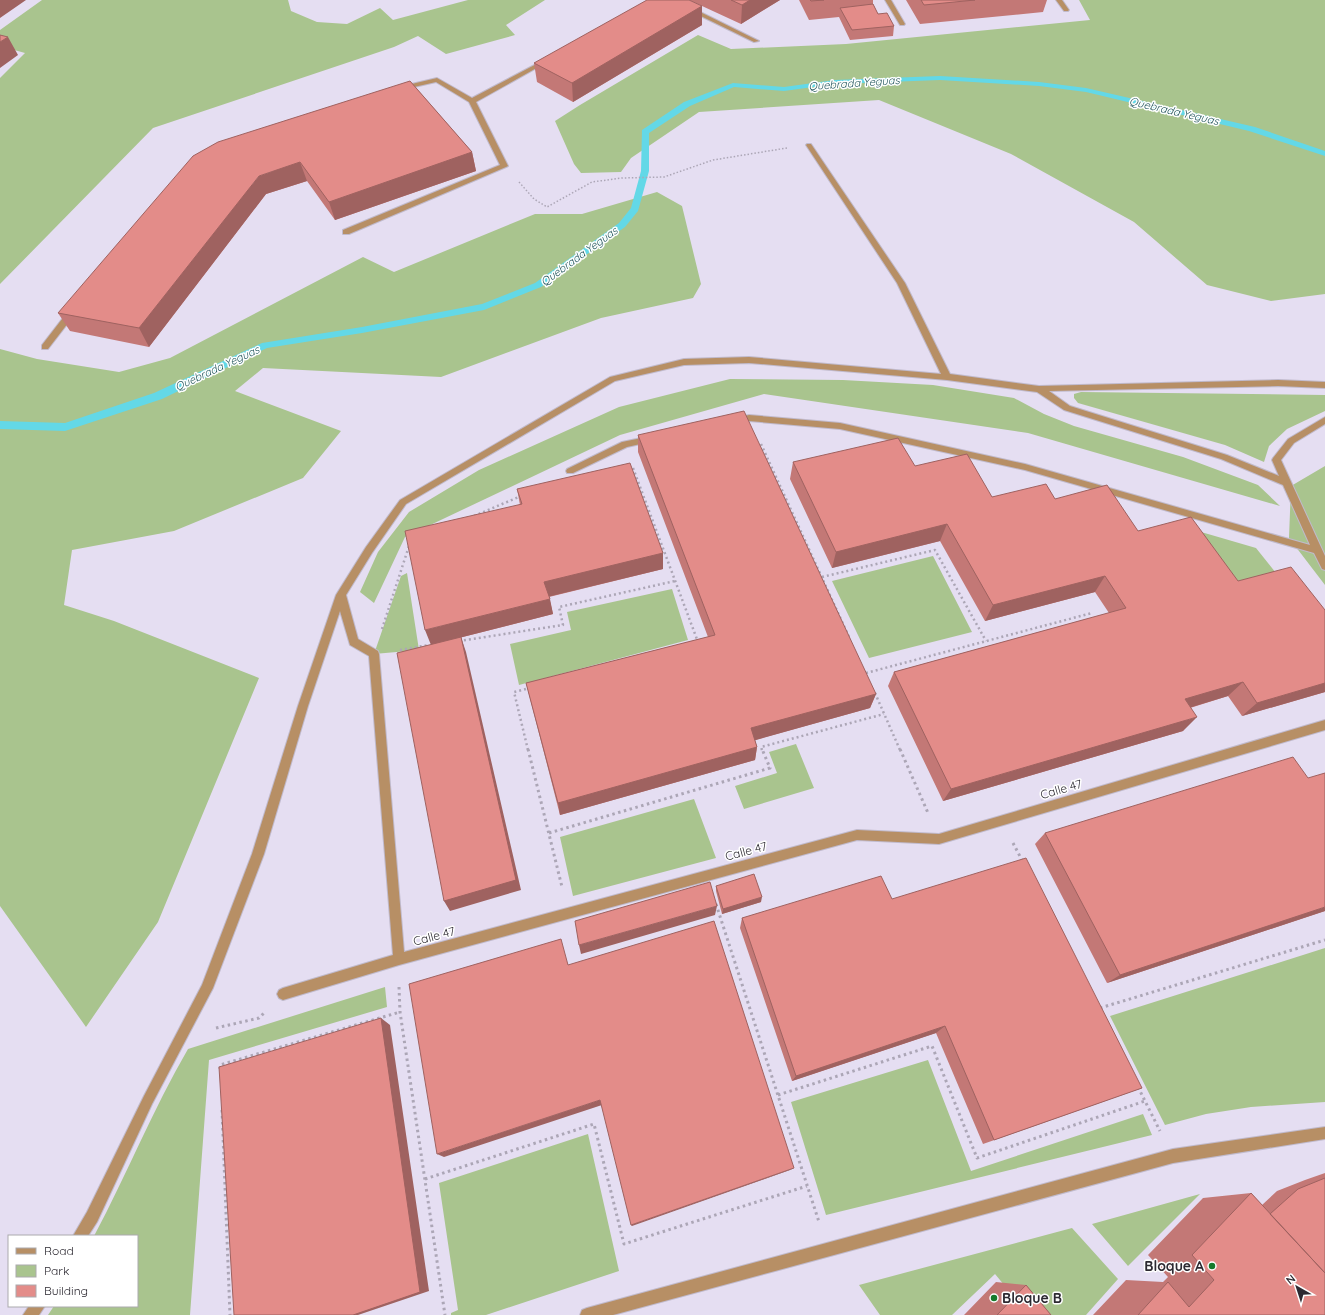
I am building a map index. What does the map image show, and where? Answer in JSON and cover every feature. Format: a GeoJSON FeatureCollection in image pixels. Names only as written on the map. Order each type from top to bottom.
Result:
{"type":"FeatureCollection","features":[{"type":"Feature","properties":{"kind":"street"},"geometry":{"type":"LineString","coordinates":[[671,0],[756,41]]}},
{"type":"Feature","properties":{"kind":"street"},"geometry":{"type":"LineString","coordinates":[[888,0],[902,24]]}},
{"type":"Feature","properties":{"kind":"street"},"geometry":{"type":"LineString","coordinates":[[1059,0],[1066,10]]}},
{"type":"Feature","properties":{"kind":"street"},"geometry":{"type":"LineString","coordinates":[[472,101],[555,56]]}},
{"type":"Feature","properties":{"kind":"street"},"geometry":{"type":"LineString","coordinates":[[346,232],[504,166],[472,101],[437,80],[407,86],[393,91]]}},
{"type":"Feature","properties":{"kind":"street"},"geometry":{"type":"LineString","coordinates":[[809,144],[901,282],[947,377]]}},
{"type":"Feature","properties":{"kind":"street"},"geometry":{"type":"LineString","coordinates":[[45,346],[78,304]]}},
{"type":"Feature","properties":{"kind":"street"},"geometry":{"type":"LineString","coordinates":[[81,1235],[92,1217],[148,1100],[207,988],[258,854],[303,706],[341,595],[369,550],[403,502],[613,379],[684,362],[749,360],[947,377],[1039,390],[1072,387],[1254,384],[1325,385]]}},
{"type":"Feature","properties":{"kind":"street"},"geometry":{"type":"LineString","coordinates":[[1039,390],[1067,408],[1224,457],[1284,482]]}},
{"type":"Feature","properties":{"kind":"street"},"geometry":{"type":"LineString","coordinates":[[726,423],[749,418],[840,426],[1024,467],[1316,550]]}},
{"type":"Feature","properties":{"kind":"street"},"geometry":{"type":"LineString","coordinates":[[1325,420],[1291,441],[1276,460],[1284,482],[1325,566]]}},
{"type":"Feature","properties":{"kind":"street"},"geometry":{"type":"LineString","coordinates":[[570,471],[625,444],[664,436]]}},
{"type":"Feature","properties":{"kind":"street"},"geometry":{"type":"LineString","coordinates":[[341,595],[354,642],[374,654],[399,960]]}},
{"type":"Feature","properties":{"kind":"street","name":"Calle 47"},"geometry":{"type":"LineString","coordinates":[[283,994],[399,960],[857,835],[940,839],[1325,724]]}},
{"type":"Feature","properties":{"kind":"street"},"geometry":{"type":"LineString","coordinates":[[587,1315],[1173,1156],[1325,1133]]}},
{"type":"Feature","properties":{"kind":"street"},"geometry":{"type":"LineString","coordinates":[[30,1315],[37,1307]]}},
{"type":"Feature","properties":{"kind":"path"},"geometry":{"type":"LineString","coordinates":[[504,166],[534,199],[547,207],[592,182],[622,178],[664,177],[713,160],[809,144]]}},
{"type":"Feature","properties":{"kind":"path"},"geometry":{"type":"LineString","coordinates":[[749,418],[850,639]]}},
{"type":"Feature","properties":{"kind":"path"},"geometry":{"type":"LineString","coordinates":[[625,444],[699,646]]}},
{"type":"Feature","properties":{"kind":"path"},"geometry":{"type":"LineString","coordinates":[[470,518],[528,492]]}},
{"type":"Feature","properties":{"kind":"path"},"geometry":{"type":"LineString","coordinates":[[411,542],[374,654],[437,644]]}},
{"type":"Feature","properties":{"kind":"path"},"geometry":{"type":"LineString","coordinates":[[822,577],[935,550],[986,641]]}},
{"type":"Feature","properties":{"kind":"path"},"geometry":{"type":"LineString","coordinates":[[452,642],[563,625],[559,607],[675,581]]}},
{"type":"Feature","properties":{"kind":"path"},"geometry":{"type":"LineString","coordinates":[[866,673],[1092,613]]}},
{"type":"Feature","properties":{"kind":"path"},"geometry":{"type":"LineString","coordinates":[[862,666],[869,680]]}},
{"type":"Feature","properties":{"kind":"path"},"geometry":{"type":"LineString","coordinates":[[537,686],[514,692],[569,913]]}},
{"type":"Feature","properties":{"kind":"path"},"geometry":{"type":"LineString","coordinates":[[872,687],[940,839]]}},
{"type":"Feature","properties":{"kind":"path"},"geometry":{"type":"LineString","coordinates":[[549,833],[770,768],[761,747],[884,714]]}},
{"type":"Feature","properties":{"kind":"path"},"geometry":{"type":"LineString","coordinates":[[1001,820],[1026,869]]}},
{"type":"Feature","properties":{"kind":"path"},"geometry":{"type":"LineString","coordinates":[[706,876],[828,1249]]}},
{"type":"Feature","properties":{"kind":"path"},"geometry":{"type":"LineString","coordinates":[[1098,1009],[1325,940]]}},
{"type":"Feature","properties":{"kind":"path"},"geometry":{"type":"LineString","coordinates":[[399,960],[400,1012],[446,1315]]}},
{"type":"Feature","properties":{"kind":"path"},"geometry":{"type":"LineString","coordinates":[[183,1035],[259,1018],[283,994]]}},
{"type":"Feature","properties":{"kind":"path"},"geometry":{"type":"LineString","coordinates":[[1094,1002],[1102,1016]]}},
{"type":"Feature","properties":{"kind":"path"},"geometry":{"type":"LineString","coordinates":[[220,1073],[220,1065],[400,1012]]}},
{"type":"Feature","properties":{"kind":"path"},"geometry":{"type":"LineString","coordinates":[[778,1094],[932,1046],[977,1158],[1145,1101]]}},
{"type":"Feature","properties":{"kind":"path"},"geometry":{"type":"LineString","coordinates":[[1134,1080],[1173,1156]]}},
{"type":"Feature","properties":{"kind":"path"},"geometry":{"type":"LineString","coordinates":[[222,1104],[230,1315]]}},
{"type":"Feature","properties":{"kind":"path"},"geometry":{"type":"LineString","coordinates":[[425,1179],[594,1124],[624,1244],[807,1186]]}},
{"type":"Feature","properties":{"kind":"green space"},"geometry":{"type":"Polygon","coordinates":[[[42,0],[288,0],[291,11],[317,22],[347,24],[380,8],[393,20],[468,0],[545,0],[506,25],[515,35],[446,54],[418,36],[394,47],[153,128],[0,284],[0,78],[25,53],[0,46],[0,30],[42,0]]]}},
{"type":"Feature","properties":{"kind":"green space"},"geometry":{"type":"Polygon","coordinates":[[[1079,0],[1325,0],[1325,294],[1271,301],[1207,285],[1134,222],[1011,154],[879,100],[699,112],[631,158],[621,172],[581,173],[574,164],[555,121],[698,35],[731,49],[846,44],[1090,20],[1079,0]]]}},
{"type":"Feature","properties":{"kind":"green space"},"geometry":{"type":"Polygon","coordinates":[[[657,192],[682,206],[701,284],[693,298],[601,318],[441,377],[263,368],[235,391],[341,431],[303,478],[174,531],[72,550],[64,605],[114,621],[259,678],[158,922],[86,1027],[0,906],[0,349],[37,359],[119,372],[170,358],[363,257],[394,272],[535,214],[582,214],[657,192]]]}},
{"type":"Feature","properties":{"kind":"green space"},"geometry":{"type":"Polygon","coordinates":[[[730,379],[843,380],[933,385],[1014,398],[1044,414],[1074,426],[1183,457],[1258,485],[1280,506],[1028,433],[764,394],[620,435],[405,537],[374,603],[360,592],[378,552],[409,512],[479,470],[619,407],[730,379]]]}},
{"type":"Feature","properties":{"kind":"green space"},"geometry":{"type":"Polygon","coordinates":[[[1081,392],[1325,395],[1325,411],[1287,429],[1269,446],[1264,462],[1225,445],[1078,403],[1074,398],[1074,394],[1081,392]]]}},
{"type":"Feature","properties":{"kind":"green space"},"geometry":{"type":"Polygon","coordinates":[[[1325,466],[1325,585],[1289,538],[1291,486],[1325,466]]]}},
{"type":"Feature","properties":{"kind":"green space"},"geometry":{"type":"Polygon","coordinates":[[[1184,527],[1256,548],[1276,573],[1224,584],[1184,527]]]}},
{"type":"Feature","properties":{"kind":"green space"},"geometry":{"type":"Polygon","coordinates":[[[933,556],[972,632],[869,658],[832,581],[933,556]]]}},
{"type":"Feature","properties":{"kind":"green space"},"geometry":{"type":"Polygon","coordinates":[[[407,573],[419,650],[374,654],[401,576],[407,573]]]}},
{"type":"Feature","properties":{"kind":"green space"},"geometry":{"type":"Polygon","coordinates":[[[672,589],[688,640],[519,685],[510,644],[571,630],[567,612],[672,589]]]}},
{"type":"Feature","properties":{"kind":"green space"},"geometry":{"type":"Polygon","coordinates":[[[796,744],[814,788],[744,809],[735,786],[777,773],[769,752],[796,744]]]}},
{"type":"Feature","properties":{"kind":"green space"},"geometry":{"type":"Polygon","coordinates":[[[694,799],[716,858],[573,896],[560,837],[694,799]]]}},
{"type":"Feature","properties":{"kind":"green space"},"geometry":{"type":"Polygon","coordinates":[[[1325,948],[1325,1102],[1251,1107],[1206,1114],[1165,1125],[1110,1016],[1325,948]]]}},
{"type":"Feature","properties":{"kind":"green space"},"geometry":{"type":"Polygon","coordinates":[[[385,987],[387,1007],[209,1060],[190,1315],[48,1315],[53,1307],[138,1307],[138,1235],[95,1235],[163,1095],[188,1049],[385,987]]]}},
{"type":"Feature","properties":{"kind":"green space"},"geometry":{"type":"Polygon","coordinates":[[[928,1060],[971,1171],[1143,1114],[1152,1135],[826,1215],[791,1102],[928,1060]]]}},
{"type":"Feature","properties":{"kind":"green space"},"geometry":{"type":"Polygon","coordinates":[[[588,1134],[619,1271],[486,1315],[451,1315],[451,1313],[458,1310],[439,1183],[588,1134]]]}},
{"type":"Feature","properties":{"kind":"green space"},"geometry":{"type":"Polygon","coordinates":[[[1200,1194],[1128,1266],[1092,1224],[1200,1194]]]}},
{"type":"Feature","properties":{"kind":"green space"},"geometry":{"type":"Polygon","coordinates":[[[1072,1228],[1118,1279],[1086,1315],[1029,1315],[995,1274],[952,1315],[880,1315],[859,1285],[1072,1228]]]}},
{"type":"Feature","properties":{"kind":"building"},"geometry":{"type":"Polygon","coordinates":[[[647,0],[689,0],[702,6],[572,83],[534,63],[647,0]]]}},
{"type":"Feature","properties":{"kind":"building"},"geometry":{"type":"Polygon","coordinates":[[[731,0],[750,0],[742,5],[731,0]]]}},
{"type":"Feature","properties":{"kind":"building"},"geometry":{"type":"Polygon","coordinates":[[[921,0],[975,0],[924,5],[921,0]]]}},
{"type":"Feature","properties":{"kind":"building"},"geometry":{"type":"Polygon","coordinates":[[[873,4],[878,14],[887,13],[894,26],[852,30],[840,8],[873,4]]]}},
{"type":"Feature","properties":{"kind":"building"},"geometry":{"type":"Polygon","coordinates":[[[0,35],[8,37],[0,42],[0,35]]]}},
{"type":"Feature","properties":{"kind":"building"},"geometry":{"type":"Polygon","coordinates":[[[410,81],[472,152],[329,202],[300,162],[259,176],[139,328],[58,313],[193,156],[218,142],[410,81]]]}},
{"type":"Feature","properties":{"kind":"building"},"geometry":{"type":"Polygon","coordinates":[[[744,411],[876,694],[751,728],[757,747],[558,803],[526,683],[715,635],[638,435],[744,411]]]}},
{"type":"Feature","properties":{"kind":"building"},"geometry":{"type":"Polygon","coordinates":[[[898,438],[915,466],[967,454],[992,497],[1046,484],[1055,499],[1107,485],[1138,531],[1191,517],[1238,581],[1291,567],[1325,610],[1325,683],[1257,703],[1243,682],[1185,699],[1197,717],[951,789],[894,672],[1126,608],[1105,576],[993,605],[947,524],[836,552],[793,462],[898,438]]]}},
{"type":"Feature","properties":{"kind":"building"},"geometry":{"type":"Polygon","coordinates":[[[630,463],[663,553],[544,582],[550,599],[425,630],[405,531],[522,504],[517,489],[630,463]]]}},
{"type":"Feature","properties":{"kind":"building"},"geometry":{"type":"Polygon","coordinates":[[[461,637],[516,880],[444,901],[397,653],[461,637]]]}},
{"type":"Feature","properties":{"kind":"building"},"geometry":{"type":"Polygon","coordinates":[[[1293,757],[1308,778],[1325,773],[1325,907],[1120,975],[1045,833],[1293,757]]]}},
{"type":"Feature","properties":{"kind":"building"},"geometry":{"type":"Polygon","coordinates":[[[1026,858],[1142,1088],[994,1140],[945,1026],[796,1076],[742,918],[881,876],[892,899],[1026,858]]]}},
{"type":"Feature","properties":{"kind":"building"},"geometry":{"type":"Polygon","coordinates":[[[754,874],[762,897],[723,909],[716,886],[754,874]]]}},
{"type":"Feature","properties":{"kind":"building"},"geometry":{"type":"Polygon","coordinates":[[[710,882],[717,906],[579,945],[575,921],[710,882]]]}},
{"type":"Feature","properties":{"kind":"building"},"geometry":{"type":"Polygon","coordinates":[[[714,921],[794,1168],[631,1225],[600,1100],[437,1154],[409,984],[561,939],[568,965],[714,921]]]}},
{"type":"Feature","properties":{"kind":"building"},"geometry":{"type":"Polygon","coordinates":[[[381,1018],[420,1292],[353,1315],[234,1315],[219,1067],[381,1018]]]}},
{"type":"Feature","properties":{"kind":"building"},"geometry":{"type":"Polygon","coordinates":[[[1325,1178],[1325,1273],[1270,1214],[1298,1189],[1325,1178]]]}},
{"type":"Feature","properties":{"kind":"building"},"geometry":{"type":"Polygon","coordinates":[[[1251,1193],[1325,1273],[1325,1315],[1138,1315],[1168,1282],[1189,1307],[1214,1280],[1192,1255],[1251,1193]]]}},
{"type":"Feature","properties":{"kind":"building"},"geometry":{"type":"Polygon","coordinates":[[[1026,1285],[1051,1315],[997,1315],[1026,1285]]]}},
{"type":"Feature","properties":{"kind":"waterway","name":"Quebrada Yeguas"},"geometry":{"type":"LineString","coordinates":[[0,425],[65,427],[158,396],[265,345],[362,330],[484,307],[538,285],[622,225],[635,209],[645,171],[645,132],[687,104],[733,85],[784,89],[835,82],[940,78],[1039,84],[1086,90],[1252,129],[1325,154]]}},
{"type":"Feature","properties":{"kind":"place","name":"Bloque A"},"geometry":{"type":"Point","coordinates":[1212,1266]}},
{"type":"Feature","properties":{"kind":"place","name":"Bloque B"},"geometry":{"type":"Point","coordinates":[994,1298]}}]}
